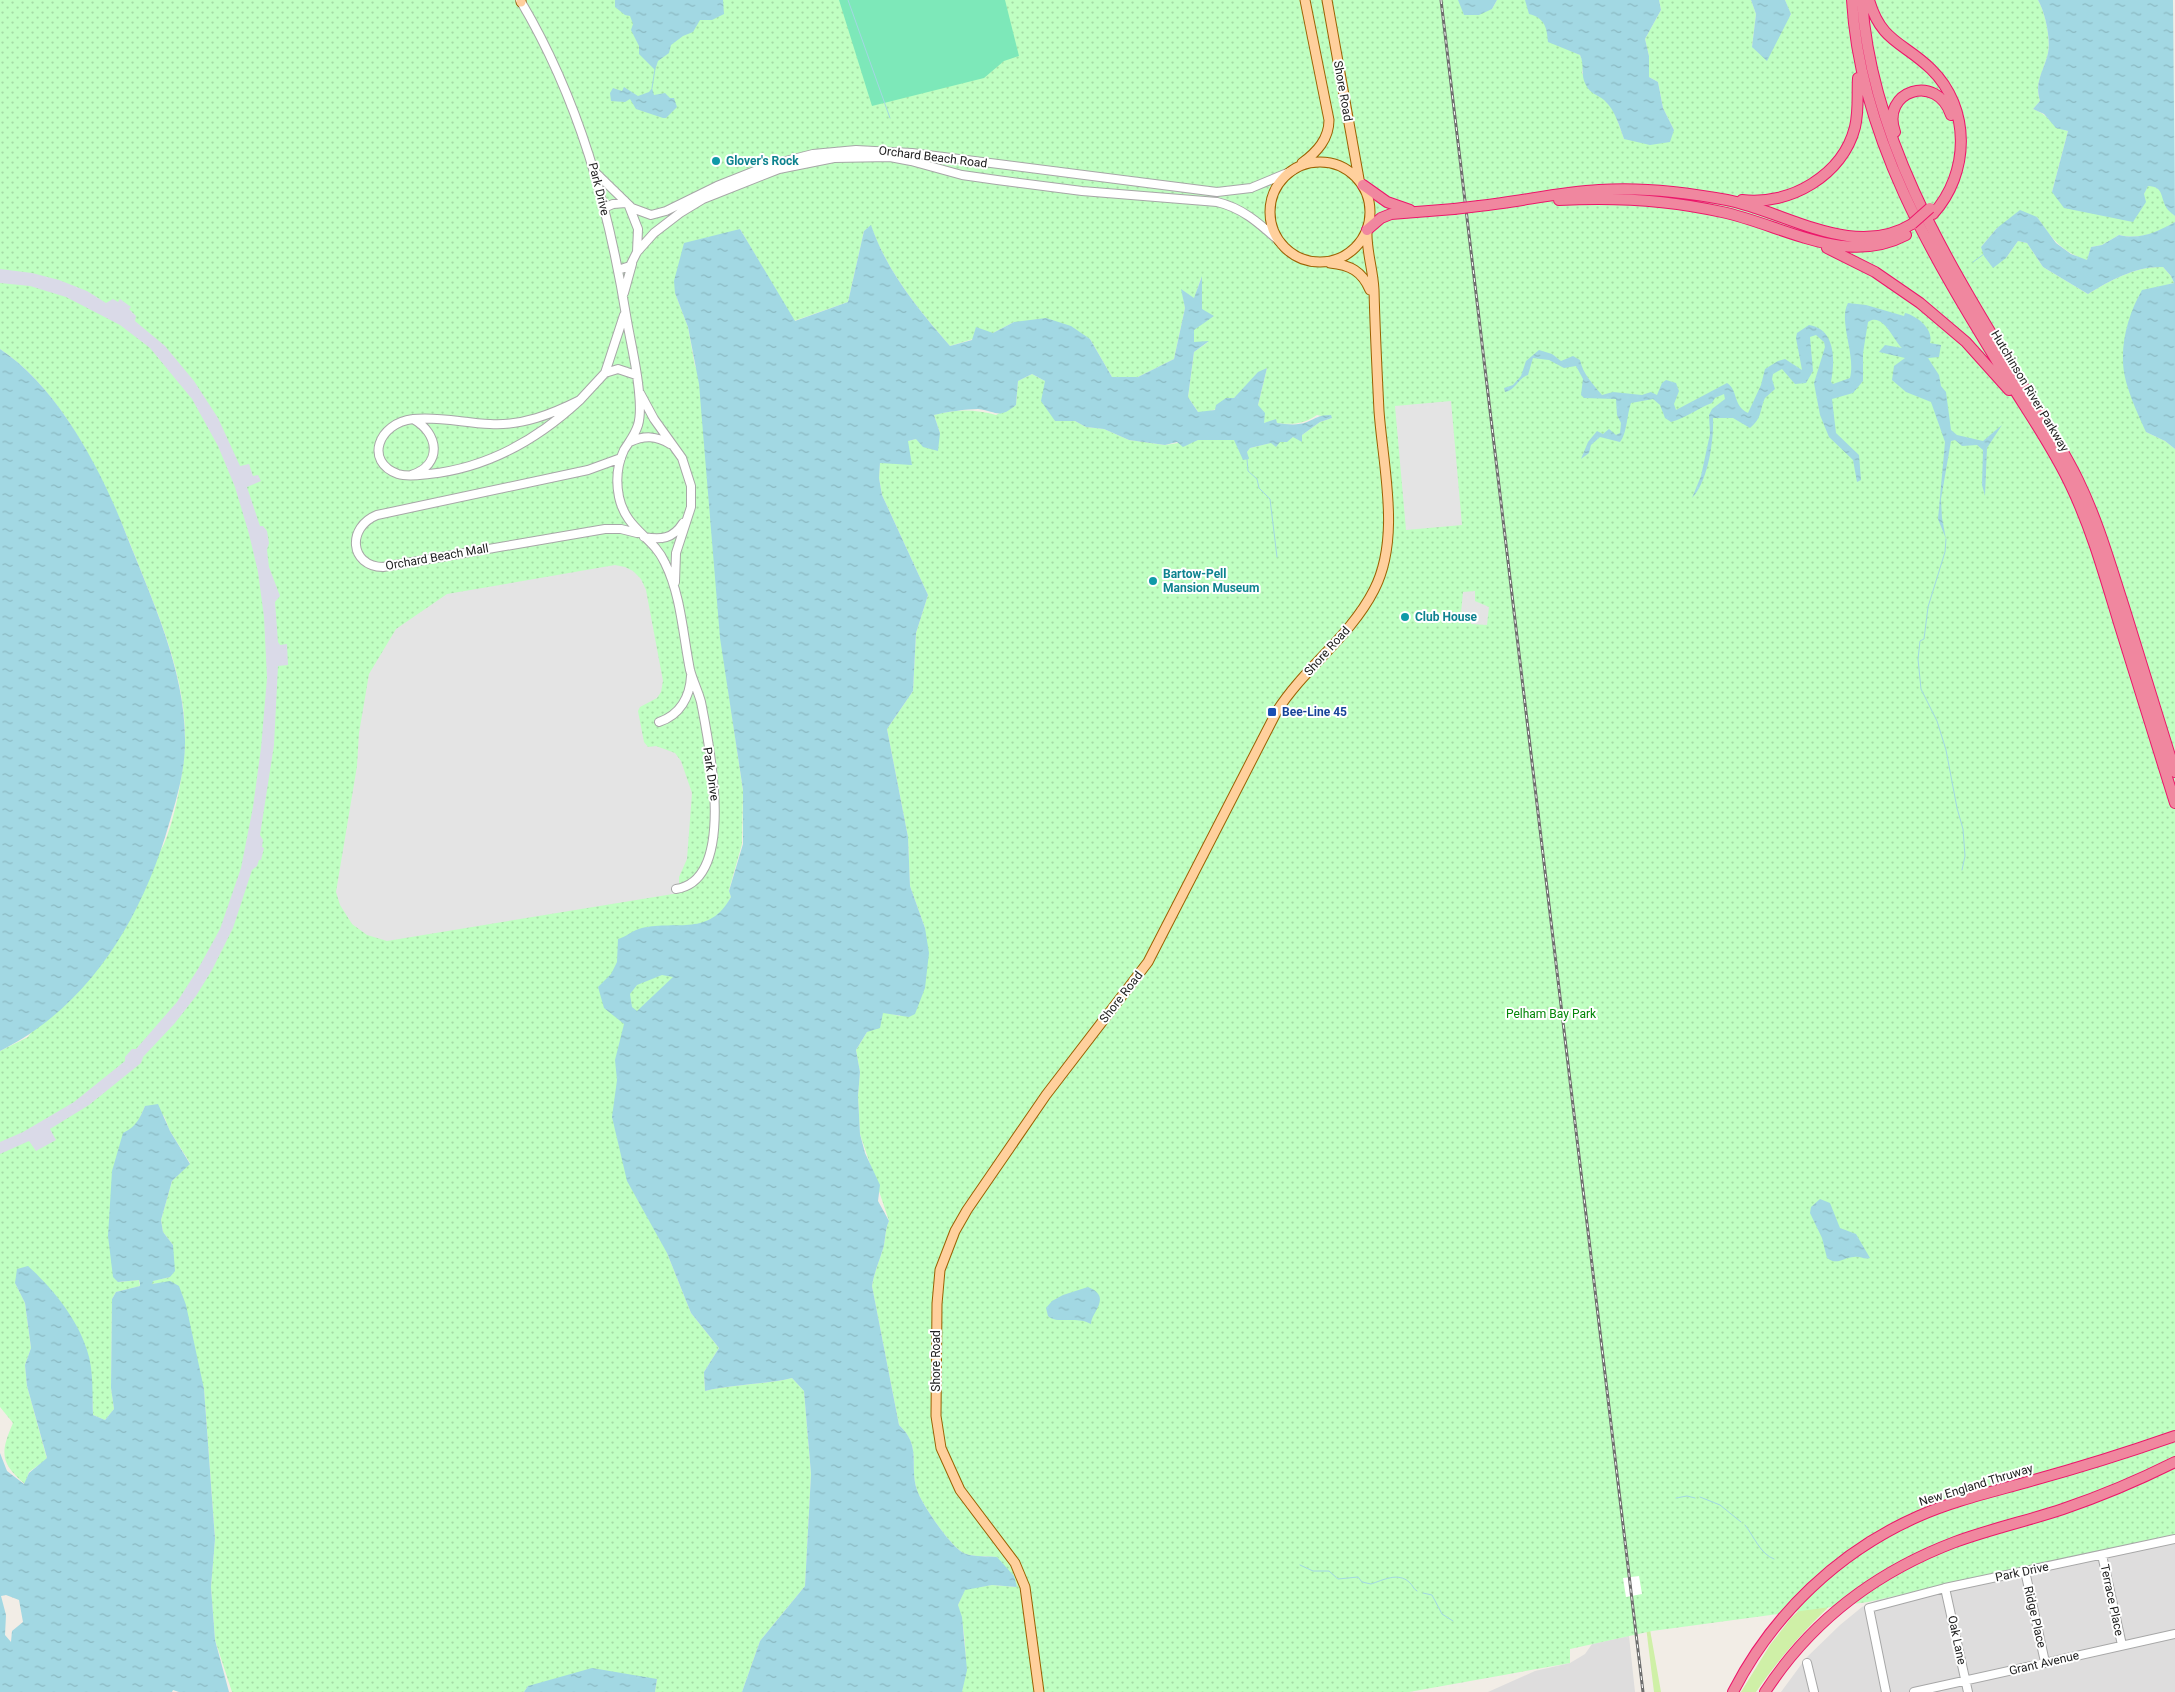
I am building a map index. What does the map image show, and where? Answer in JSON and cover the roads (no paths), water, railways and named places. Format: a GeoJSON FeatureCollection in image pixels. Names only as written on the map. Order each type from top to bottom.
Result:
{"type":"FeatureCollection","features":[{"type":"Feature","properties":{"kind":"highway","name":"Hutchinson River Parkway"},"geometry":{"type":"LineString","coordinates":[[1852,0],[1859,59],[1874,120],[1900,185],[1963,303],[2066,475],[2086,521],[2175,803]]}},
{"type":"Feature","properties":{"kind":"highway","name":"Hutchinson River Parkway"},"geometry":{"type":"LineString","coordinates":[[1862,0],[1867,46],[1875,87],[1889,133],[1903,167],[1970,296],[2059,444],[2087,499],[2103,541],[2175,772]]}},
{"type":"Feature","properties":{"kind":"highway"},"geometry":{"type":"LineString","coordinates":[[1820,243],[1844,247],[1873,246],[1890,242],[1913,227],[1932,211],[1950,190],[1958,166],[1961,134],[1956,111],[1950,96],[1934,72],[1883,31],[1875,19],[1869,0]]}},
{"type":"Feature","properties":{"kind":"highway"},"geometry":{"type":"LineString","coordinates":[[1367,230],[1385,216],[1523,201],[1572,192],[1621,189],[1668,191],[1717,198],[1753,200],[1779,198],[1800,191],[1829,171],[1845,150],[1855,127],[1858,104],[1859,59]]}},
{"type":"Feature","properties":{"kind":"highway"},"geometry":{"type":"LineString","coordinates":[[1903,167],[1900,144],[1892,124],[1894,109],[1908,93],[1921,90],[1930,91],[1942,98],[1949,109],[1954,129],[1955,146],[1949,176],[1932,211]]}},
{"type":"Feature","properties":{"kind":"highway"},"geometry":{"type":"LineString","coordinates":[[1361,183],[1392,205],[1420,211]]}},
{"type":"Feature","properties":{"kind":"highway"},"geometry":{"type":"LineString","coordinates":[[1717,198],[1855,238],[1883,236],[1913,227]]}},
{"type":"Feature","properties":{"kind":"highway"},"geometry":{"type":"LineString","coordinates":[[1523,201],[1612,200],[1675,204],[1747,218],[1820,243],[1880,275],[1936,316],[1973,348],[2027,409]]}},
{"type":"Feature","properties":{"kind":"highway","name":"New England Thruway"},"geometry":{"type":"LineString","coordinates":[[1733,1692],[1759,1648],[1802,1596],[1838,1564],[1885,1532],[1948,1505],[2086,1466],[2175,1436]]}},
{"type":"Feature","properties":{"kind":"highway"},"geometry":{"type":"LineString","coordinates":[[1765,1692],[1795,1652],[1827,1618],[1868,1586],[1904,1565],[1956,1542],[2089,1500],[2175,1462]]}},
{"type":"Feature","properties":{"kind":"main road","name":"Shore Road"},"geometry":{"type":"LineString","coordinates":[[1294,169],[1320,147],[1329,124],[1328,107],[1305,0]]}},
{"type":"Feature","properties":{"kind":"main road","name":"Shore Road"},"geometry":{"type":"LineString","coordinates":[[1327,0],[1361,183]]}},
{"type":"Feature","properties":{"kind":"main road"},"geometry":{"type":"LineString","coordinates":[[1314,162],[1332,163],[1349,171],[1361,183],[1370,208],[1367,230],[1360,242],[1347,254],[1334,260],[1320,262],[1300,258],[1290,252],[1280,241],[1272,224],[1270,206],[1279,184],[1294,169],[1314,162]]}},
{"type":"Feature","properties":{"kind":"main road","name":"Shore Road"},"geometry":{"type":"LineString","coordinates":[[1039,1692],[1025,1587],[1021,1576],[1008,1552],[960,1490],[946,1462],[940,1441],[936,1416],[937,1304],[940,1270],[955,1231],[966,1210],[1046,1095],[1148,962],[1276,711],[1305,674],[1354,621],[1379,581],[1387,556],[1389,534],[1367,230]]}},
{"type":"Feature","properties":{"kind":"main road","name":"Shore Road"},"geometry":{"type":"LineString","coordinates":[[1320,262],[1343,265],[1356,270],[1364,278],[1373,298]]}},
{"type":"Feature","properties":{"kind":"street","name":"Park Drive"},"geometry":{"type":"LineString","coordinates":[[521,0],[564,84],[596,173],[618,270],[639,391],[639,420],[621,458],[618,474],[619,498],[628,519],[664,559],[675,590],[691,674],[700,700],[714,782],[715,817],[712,841],[702,873],[692,884],[676,889]]}},
{"type":"Feature","properties":{"kind":"street","name":"Orchard Beach Road"},"geometry":{"type":"LineString","coordinates":[[596,173],[627,204],[644,213],[658,214],[761,168],[803,156],[845,150],[900,151],[1217,192],[1252,188],[1294,169]]}},
{"type":"Feature","properties":{"kind":"street","name":"Orchard Beach Road"},"geometry":{"type":"LineString","coordinates":[[623,296],[636,252],[654,233],[676,216],[703,199],[731,187],[796,165],[834,158],[868,156],[901,159],[962,174],[1023,183],[1090,192],[1217,202],[1247,215],[1280,241]]}},
{"type":"Feature","properties":{"kind":"street"},"geometry":{"type":"LineString","coordinates":[[604,208],[613,204],[627,204],[638,229],[636,252]]}},
{"type":"Feature","properties":{"kind":"street"},"geometry":{"type":"LineString","coordinates":[[618,270],[628,268],[632,264]]}},
{"type":"Feature","properties":{"kind":"street"},"geometry":{"type":"LineString","coordinates":[[580,400],[546,415],[511,423],[486,424],[434,417],[397,422],[389,427],[381,437],[379,447],[382,460],[390,469],[402,475],[462,468],[506,452],[547,428],[580,400],[604,373],[617,342],[626,311]]}},
{"type":"Feature","properties":{"kind":"street"},"geometry":{"type":"LineString","coordinates":[[604,373],[618,369],[636,375]]}},
{"type":"Feature","properties":{"kind":"street","name":"Park Drive"},"geometry":{"type":"LineString","coordinates":[[639,391],[654,419],[685,464],[689,478],[691,500],[689,513],[676,547],[675,590]]}},
{"type":"Feature","properties":{"kind":"street"},"geometry":{"type":"LineString","coordinates":[[411,475],[428,466],[432,459],[434,446],[427,430],[412,419]]}},
{"type":"Feature","properties":{"kind":"street"},"geometry":{"type":"LineString","coordinates":[[630,442],[642,437],[653,436],[675,447]]}},
{"type":"Feature","properties":{"kind":"street","name":"Orchard Beach Mall"},"geometry":{"type":"LineString","coordinates":[[621,458],[588,470],[377,515],[360,527],[356,537],[356,547],[365,561],[383,567],[605,529],[621,528],[641,535]]}},
{"type":"Feature","properties":{"kind":"street"},"geometry":{"type":"LineString","coordinates":[[641,535],[662,539],[670,537],[679,529],[689,513]]}},
{"type":"Feature","properties":{"kind":"street","name":"Park Drive"},"geometry":{"type":"LineString","coordinates":[[660,722],[675,714],[682,706],[690,688],[691,674]]}},
{"type":"Feature","properties":{"kind":"street","name":"Park Drive"},"geometry":{"type":"LineString","coordinates":[[1886,1692],[1869,1608],[1946,1588],[2175,1539]]}},
{"type":"Feature","properties":{"kind":"street","name":"Terrace Place"},"geometry":{"type":"LineString","coordinates":[[2102,1555],[2122,1645]]}},
{"type":"Feature","properties":{"kind":"street","name":"Ridge Place"},"geometry":{"type":"LineString","coordinates":[[2025,1571],[2045,1662]]}},
{"type":"Feature","properties":{"kind":"street","name":"Oak Lane"},"geometry":{"type":"LineString","coordinates":[[1946,1588],[1968,1692]]}},
{"type":"Feature","properties":{"kind":"street","name":"Grant Avenue"},"geometry":{"type":"LineString","coordinates":[[1914,1692],[2175,1634]]}},
{"type":"Feature","properties":{"kind":"street"},"geometry":{"type":"LineString","coordinates":[[1807,1663],[1814,1692]]}},
{"type":"Feature","properties":{"kind":"water"},"geometry":{"type":"Polygon","coordinates":[[[615,0],[723,0],[724,14],[712,20],[700,20],[693,32],[683,36],[671,45],[669,53],[658,61],[655,70],[639,54],[639,46],[631,30],[633,24],[630,16],[625,15],[615,7],[615,0]]]}},
{"type":"Feature","properties":{"kind":"water"},"geometry":{"type":"Polygon","coordinates":[[[1458,0],[1497,0],[1492,9],[1479,15],[1464,15],[1458,0]]]}},
{"type":"Feature","properties":{"kind":"water"},"geometry":{"type":"Polygon","coordinates":[[[1525,0],[1659,0],[1661,10],[1645,39],[1649,56],[1649,77],[1658,82],[1663,108],[1674,130],[1670,142],[1650,145],[1624,139],[1611,108],[1586,85],[1583,78],[1580,55],[1548,42],[1544,24],[1539,18],[1529,14],[1525,0]]]}},
{"type":"Feature","properties":{"kind":"water"},"geometry":{"type":"Polygon","coordinates":[[[1751,0],[1785,0],[1791,14],[1767,61],[1752,47],[1756,14],[1751,0]]]}},
{"type":"Feature","properties":{"kind":"water"},"geometry":{"type":"Polygon","coordinates":[[[2038,0],[2173,0],[2175,216],[2167,208],[2159,190],[2148,186],[2144,194],[2146,202],[2133,222],[2064,208],[2052,192],[2068,131],[2056,128],[2044,114],[2033,109],[2040,101],[2038,88],[2040,76],[2049,47],[2047,26],[2038,0]]]}},
{"type":"Feature","properties":{"kind":"water"},"geometry":{"type":"Polygon","coordinates":[[[624,87],[638,96],[649,92],[652,88],[654,95],[665,93],[670,98],[674,98],[677,107],[666,118],[663,118],[636,109],[630,99],[625,102],[611,101],[610,93],[613,88],[622,91],[624,87]]]}},
{"type":"Feature","properties":{"kind":"water"},"geometry":{"type":"Polygon","coordinates":[[[2020,210],[2037,217],[2056,243],[2071,254],[2087,260],[2091,247],[2102,245],[2119,235],[2142,236],[2175,222],[2175,449],[2165,441],[2146,432],[2125,379],[2123,361],[2128,324],[2142,290],[2174,283],[2171,276],[2163,267],[2133,271],[2088,294],[2043,267],[2027,243],[2018,241],[2006,258],[1993,268],[1984,256],[1981,247],[1997,228],[2020,210]]]}},
{"type":"Feature","properties":{"kind":"water"},"geometry":{"type":"Polygon","coordinates":[[[871,225],[886,259],[904,289],[950,346],[972,340],[976,327],[993,333],[1014,322],[1046,318],[1071,326],[1090,339],[1112,377],[1138,377],[1174,359],[1185,308],[1181,289],[1194,298],[1202,276],[1202,309],[1214,316],[1194,330],[1194,342],[1209,341],[1194,352],[1188,397],[1198,412],[1215,410],[1216,405],[1226,398],[1234,398],[1258,372],[1267,368],[1258,405],[1265,413],[1264,423],[1276,419],[1277,423],[1295,424],[1323,416],[1331,415],[1332,418],[1320,422],[1302,435],[1302,442],[1293,437],[1287,442],[1280,442],[1276,447],[1271,443],[1250,448],[1247,452],[1249,459],[1243,460],[1234,440],[1198,440],[1183,447],[1177,442],[1165,445],[1129,440],[1104,429],[1086,427],[1075,421],[1055,421],[1041,401],[1045,381],[1032,374],[1018,381],[1016,405],[1010,410],[997,413],[978,409],[934,415],[940,433],[938,451],[923,447],[916,439],[908,441],[912,465],[880,463],[879,478],[882,495],[928,595],[916,633],[913,691],[887,729],[908,837],[910,886],[925,928],[929,953],[925,988],[915,1014],[909,1017],[883,1013],[880,1028],[867,1032],[856,1050],[860,1072],[858,1096],[860,1134],[865,1153],[880,1185],[878,1201],[889,1221],[872,1286],[899,1425],[906,1433],[913,1448],[917,1490],[938,1526],[953,1545],[966,1554],[997,1557],[1014,1576],[1017,1587],[992,1585],[965,1590],[958,1605],[962,1617],[967,1670],[962,1692],[742,1692],[760,1641],[805,1586],[811,1474],[804,1391],[792,1378],[705,1391],[704,1372],[719,1348],[691,1313],[667,1253],[627,1181],[612,1117],[617,1080],[615,1060],[624,1024],[604,1008],[598,987],[611,974],[617,962],[618,939],[642,928],[692,925],[713,918],[731,897],[729,891],[743,844],[743,790],[720,638],[699,384],[688,327],[675,293],[674,281],[684,243],[740,229],[795,321],[848,302],[864,231],[871,225]],[[662,975],[637,985],[630,994],[632,1007],[637,1011],[673,977],[662,975]]]}},
{"type":"Feature","properties":{"kind":"water"},"geometry":{"type":"Polygon","coordinates":[[[1848,303],[1866,305],[1904,316],[1905,313],[1924,324],[1931,338],[1930,343],[1941,345],[1939,357],[1928,358],[1939,375],[1941,386],[1946,392],[1951,430],[1957,435],[1983,441],[2002,425],[1987,448],[1985,496],[1982,485],[1983,450],[1977,445],[1962,446],[1955,440],[1951,441],[1941,499],[1946,539],[1938,519],[1945,442],[1931,402],[1906,392],[1892,380],[1894,366],[1905,358],[1879,352],[1885,345],[1902,348],[1887,328],[1878,321],[1868,322],[1863,353],[1863,381],[1853,393],[1832,399],[1836,433],[1859,455],[1861,480],[1857,482],[1853,460],[1829,437],[1820,415],[1814,383],[1825,347],[1824,342],[1816,335],[1810,337],[1813,371],[1806,383],[1795,384],[1782,369],[1773,374],[1772,379],[1775,389],[1765,398],[1759,417],[1750,428],[1733,418],[1713,418],[1709,460],[1698,491],[1692,498],[1701,476],[1710,434],[1709,415],[1712,409],[1725,399],[1724,394],[1715,398],[1712,403],[1671,422],[1665,418],[1660,405],[1653,399],[1631,403],[1624,434],[1620,442],[1600,437],[1591,445],[1589,453],[1581,459],[1588,442],[1597,431],[1603,434],[1609,429],[1616,435],[1620,433],[1621,423],[1617,415],[1616,399],[1584,398],[1581,395],[1583,379],[1576,366],[1564,368],[1549,360],[1533,358],[1528,375],[1512,389],[1505,392],[1504,388],[1513,385],[1521,376],[1526,361],[1539,350],[1552,354],[1561,361],[1573,356],[1580,360],[1591,382],[1602,395],[1613,392],[1642,395],[1651,392],[1657,395],[1662,383],[1666,380],[1676,383],[1679,391],[1674,404],[1676,410],[1727,383],[1731,386],[1737,402],[1748,413],[1761,385],[1765,369],[1785,359],[1802,370],[1796,338],[1797,333],[1809,325],[1818,328],[1829,339],[1833,356],[1831,382],[1833,384],[1850,378],[1851,359],[1845,319],[1845,310],[1848,303]]]}},
{"type":"Feature","properties":{"kind":"water"},"geometry":{"type":"Polygon","coordinates":[[[0,349],[21,365],[41,385],[59,408],[91,458],[116,510],[166,636],[174,663],[184,716],[185,753],[178,794],[158,859],[144,893],[108,956],[86,984],[61,1010],[32,1032],[0,1051],[0,349]]]}},
{"type":"Feature","properties":{"kind":"water"},"geometry":{"type":"Polygon","coordinates":[[[158,1104],[170,1131],[190,1164],[172,1181],[161,1220],[163,1232],[173,1245],[175,1271],[170,1277],[153,1281],[152,1284],[170,1281],[179,1286],[186,1305],[204,1389],[215,1539],[211,1587],[215,1640],[229,1692],[179,1692],[173,1690],[172,1692],[0,1692],[0,1453],[7,1471],[24,1484],[29,1473],[47,1458],[27,1386],[25,1365],[31,1348],[25,1303],[15,1283],[17,1269],[28,1266],[55,1294],[77,1326],[83,1338],[91,1366],[93,1415],[105,1420],[114,1409],[111,1388],[112,1299],[116,1292],[140,1286],[139,1280],[118,1282],[113,1277],[108,1236],[112,1171],[123,1133],[137,1122],[145,1106],[158,1104]],[[6,1595],[1,1596],[6,1615],[5,1635],[11,1642],[12,1631],[23,1622],[19,1600],[6,1595]]]}},
{"type":"Feature","properties":{"kind":"water"},"geometry":{"type":"Polygon","coordinates":[[[1820,1199],[1830,1203],[1840,1228],[1856,1234],[1870,1258],[1850,1257],[1834,1261],[1827,1258],[1822,1238],[1810,1213],[1811,1207],[1820,1199]]]}},
{"type":"Feature","properties":{"kind":"water"},"geometry":{"type":"Polygon","coordinates":[[[1088,1287],[1099,1295],[1100,1300],[1091,1324],[1079,1320],[1056,1320],[1048,1316],[1046,1308],[1052,1301],[1063,1295],[1088,1287]]]}},
{"type":"Feature","properties":{"kind":"water"},"geometry":{"type":"Polygon","coordinates":[[[592,1668],[657,1679],[655,1692],[524,1692],[528,1686],[592,1668]]]}},
{"type":"Feature","properties":{"kind":"waterway"},"geometry":{"type":"LineString","coordinates":[[848,0],[890,118]]}},
{"type":"Feature","properties":{"kind":"waterway"},"geometry":{"type":"LineString","coordinates":[[652,88],[655,69]]}},
{"type":"Feature","properties":{"kind":"waterway"},"geometry":{"type":"LineString","coordinates":[[1973,262],[1984,254]]}},
{"type":"Feature","properties":{"kind":"waterway"},"geometry":{"type":"LineString","coordinates":[[1247,459],[1248,471],[1257,479],[1259,488],[1270,499],[1277,557]]}},
{"type":"Feature","properties":{"kind":"waterway"},"geometry":{"type":"LineString","coordinates":[[1946,539],[1945,552],[1928,607],[1924,639],[1920,641],[1918,659],[1921,689],[1937,721],[1946,750],[1963,829],[1965,856],[1962,870]]}},
{"type":"Feature","properties":{"kind":"waterway"},"geometry":{"type":"LineString","coordinates":[[1676,1498],[1687,1496],[1695,1498]]}},
{"type":"Feature","properties":{"kind":"waterway"},"geometry":{"type":"LineString","coordinates":[[1700,1497],[1720,1505],[1741,1522]]}},
{"type":"Feature","properties":{"kind":"waterway"},"geometry":{"type":"LineString","coordinates":[[1745,1525],[1761,1549],[1774,1559]]}},
{"type":"Feature","properties":{"kind":"waterway"},"geometry":{"type":"LineString","coordinates":[[1300,1565],[1313,1571],[1329,1571],[1338,1579],[1358,1577],[1362,1582],[1371,1584],[1395,1577],[1405,1579],[1417,1591]]}},
{"type":"Feature","properties":{"kind":"waterway"},"geometry":{"type":"LineString","coordinates":[[1423,1593],[1432,1595],[1442,1614],[1453,1621]]}},
{"type":"Feature","properties":{"kind":"railway"},"geometry":{"type":"LineString","coordinates":[[1441,0],[1643,1692]]}},
{"type":"Feature","properties":{"kind":"place","name":"Glover's Rock"},"geometry":{"type":"Point","coordinates":[716,161]}},
{"type":"Feature","properties":{"kind":"place","name":"Bartow-Pell Mansion Museum"},"geometry":{"type":"Point","coordinates":[1153,581]}},
{"type":"Feature","properties":{"kind":"place","name":"Club House"},"geometry":{"type":"Point","coordinates":[1405,617]}},
{"type":"Feature","properties":{"kind":"place","name":"Bee-Line 45"},"geometry":{"type":"Point","coordinates":[1272,712]}},
{"type":"Feature","properties":{"kind":"park label","name":"Pelham Bay Park"},"geometry":{"type":"Point","coordinates":[1551,1014]}}]}
